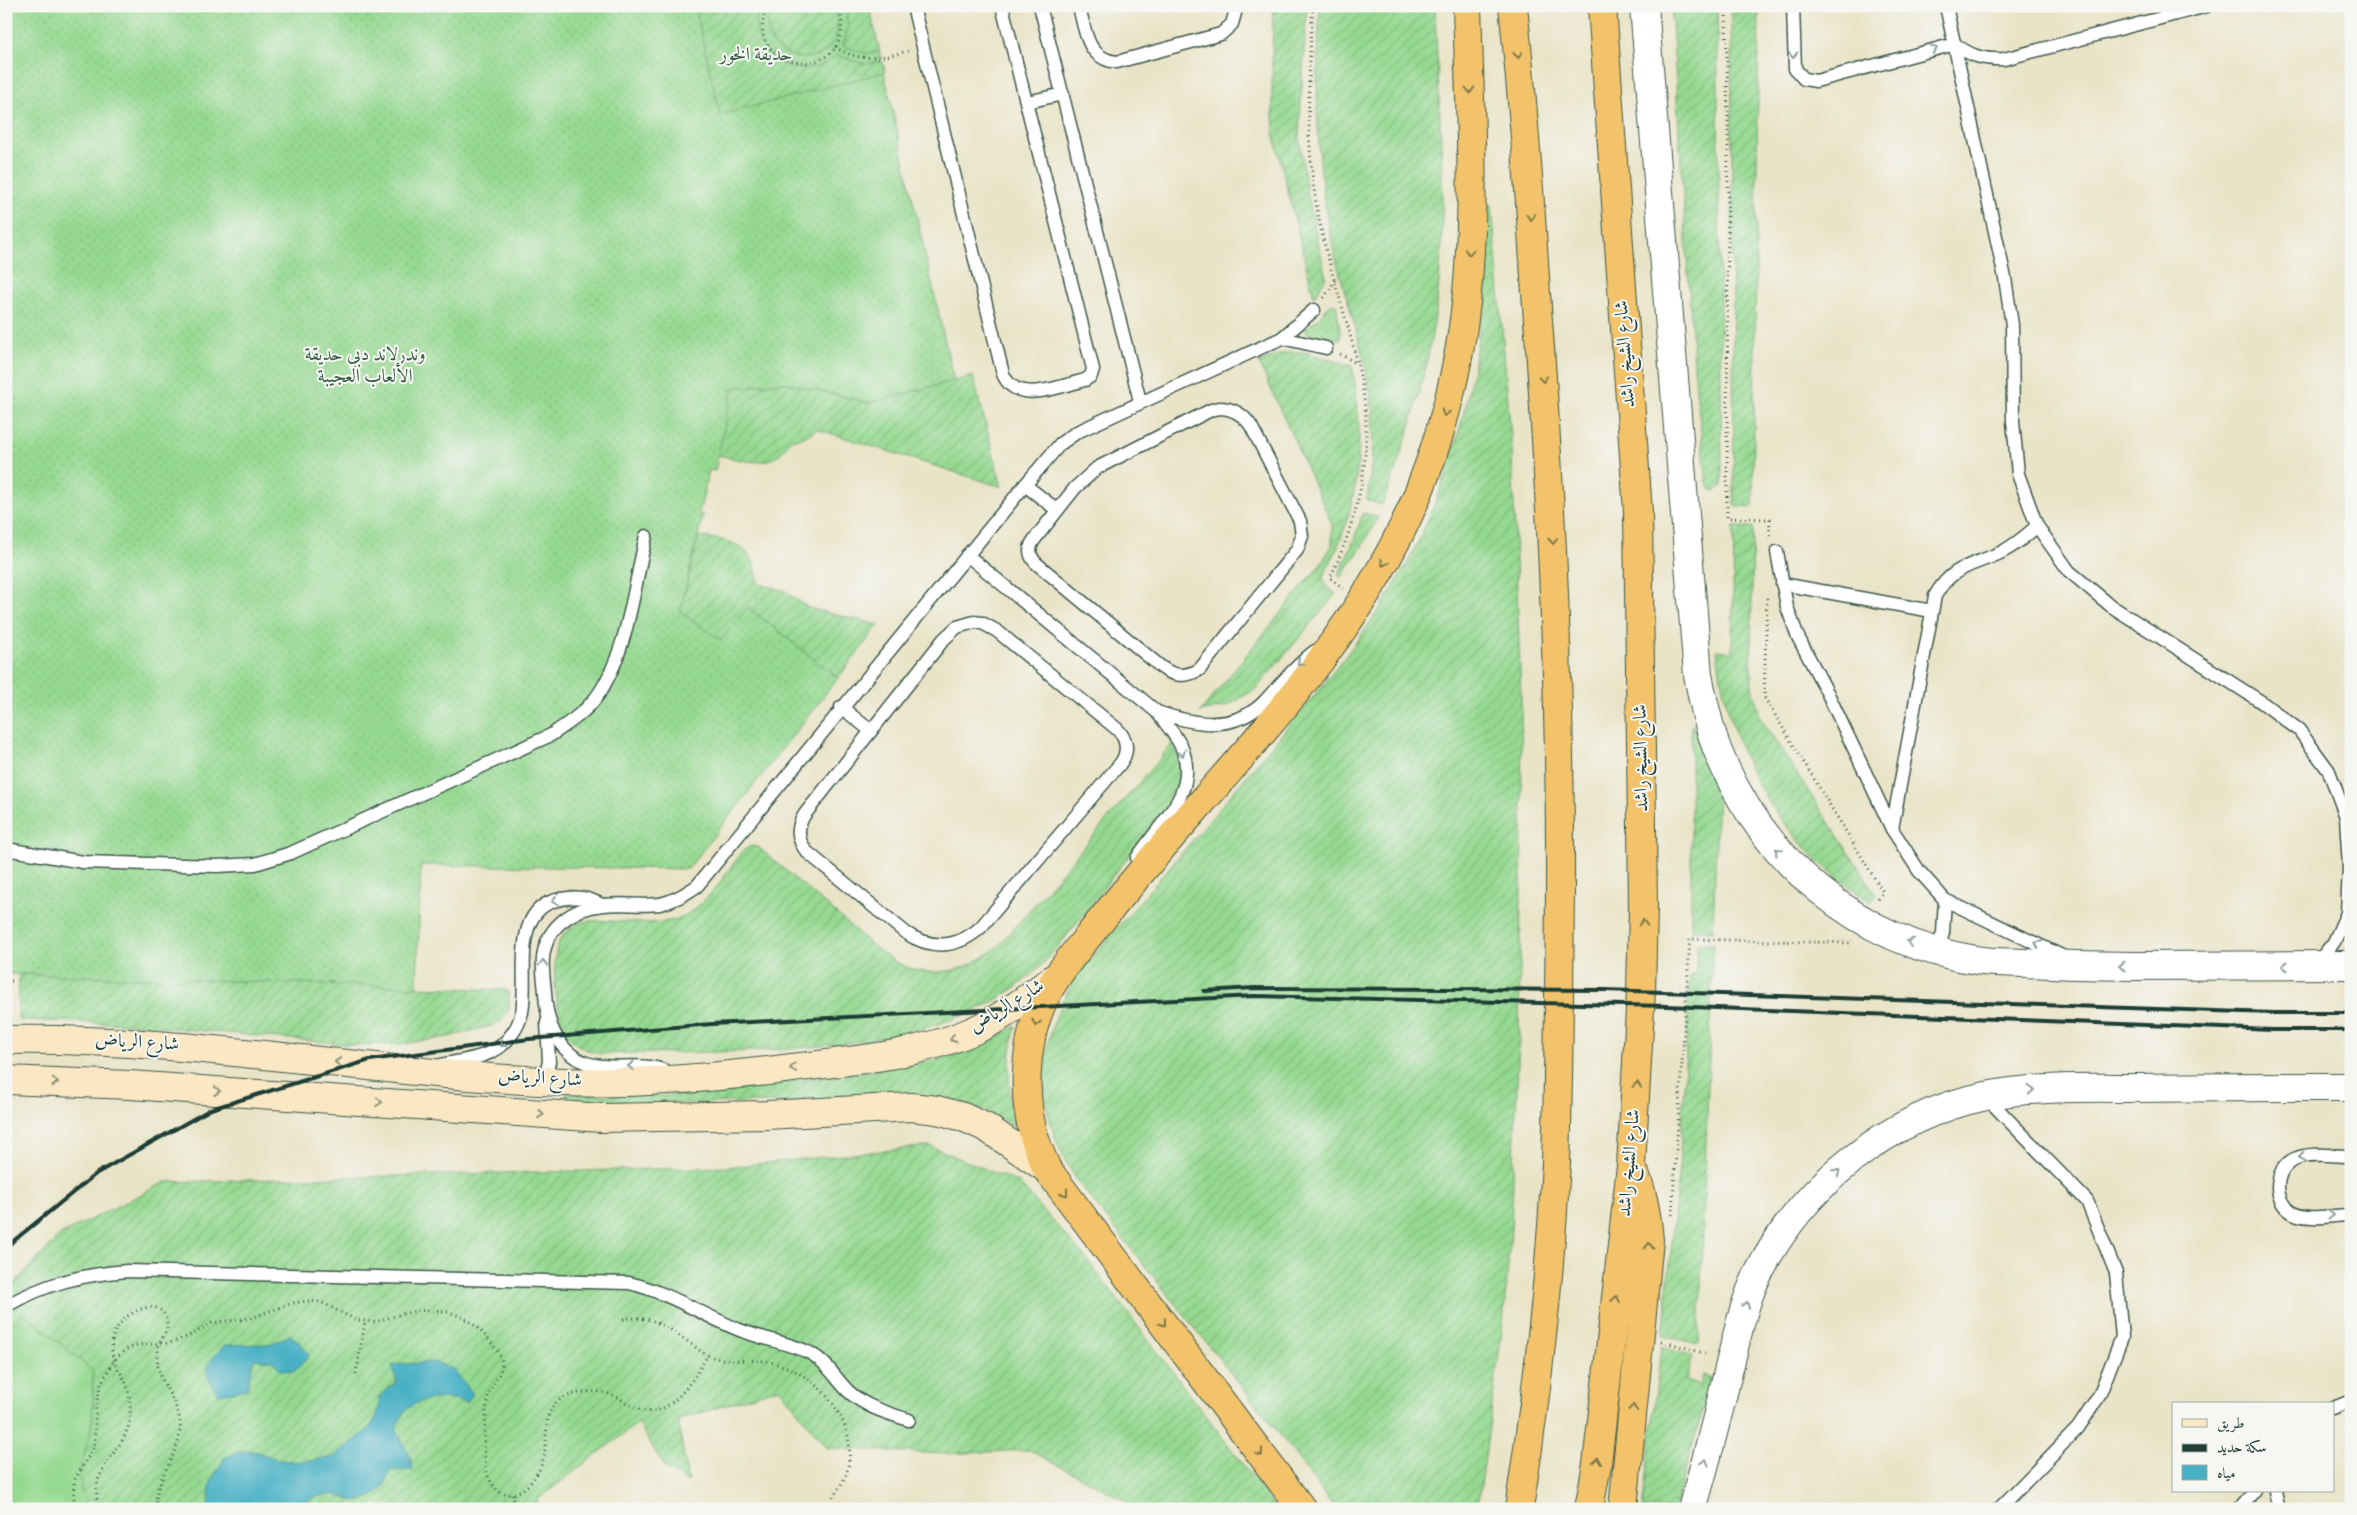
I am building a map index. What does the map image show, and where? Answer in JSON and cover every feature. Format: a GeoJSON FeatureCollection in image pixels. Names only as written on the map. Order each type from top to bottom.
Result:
{"type":"FeatureCollection","features":[{"type":"Feature","properties":{"kind":"highway"},"geometry":{"type":"LineString","coordinates":[[1302,1509],[1047,1169],[1033,1133],[1027,1094],[1028,1056],[1037,1017],[1054,978],[1121,896],[1284,705],[1340,635],[1382,568],[1416,497],[1447,407],[1460,350],[1470,234],[1471,165],[1467,6]]}},
{"type":"Feature","properties":{"kind":"highway"},"geometry":{"type":"LineString","coordinates":[[1513,6],[1521,81],[1546,430],[1555,610],[1560,801],[1559,1067],[1555,1166],[1539,1364],[1519,1509]]}},
{"type":"Feature","properties":{"kind":"highway","name":"شارع الشيخ راشد"},"geometry":{"type":"LineString","coordinates":[[1589,1509],[1597,1464],[1631,1166],[1641,1002],[1643,906],[1638,512],[1602,6]]}},
{"type":"Feature","properties":{"kind":"highway"},"geometry":{"type":"LineString","coordinates":[[1623,1509],[1649,1240],[1647,1214],[1641,1188],[1631,1166]]}},
{"type":"Feature","properties":{"kind":"main road","name":"شارع الرياض"},"geometry":{"type":"LineString","coordinates":[[6,1040],[84,1040],[164,1044],[544,1081],[596,1082],[677,1078],[763,1072],[909,1051],[940,1043],[970,1032],[999,1018],[1054,978]]}},
{"type":"Feature","properties":{"kind":"main road","name":"شارع الرياض"},"geometry":{"type":"LineString","coordinates":[[6,1080],[130,1084],[566,1116],[638,1118],[767,1115],[911,1107],[937,1110],[963,1117],[987,1128],[1047,1169]]}},
{"type":"Feature","properties":{"kind":"main road"},"geometry":{"type":"LineString","coordinates":[[439,1106],[454,1100],[518,1098],[532,1093],[544,1081]]}},
{"type":"Feature","properties":{"kind":"street"},"geometry":{"type":"LineString","coordinates":[[1644,6],[1698,675],[1705,712],[1717,749],[1732,783],[1752,816],[1774,846],[1800,874],[1828,899],[1864,922],[1891,935],[1937,952],[1977,960],[2081,966],[2351,966]]}},
{"type":"Feature","properties":{"kind":"street"},"geometry":{"type":"LineString","coordinates":[[1692,1509],[1742,1314],[1757,1277],[1777,1242],[1794,1218],[1825,1183],[1856,1157],[1909,1123],[1950,1106],[1985,1096],[2051,1089],[2351,1088]]}},
{"type":"Feature","properties":{"kind":"lane"},"geometry":{"type":"LineString","coordinates":[[913,6],[1003,374],[1006,382],[1013,388],[1029,392],[1085,380],[1091,376],[1093,369],[1002,6]]}},
{"type":"Feature","properties":{"kind":"lane"},"geometry":{"type":"LineString","coordinates":[[1040,6],[1140,401]]}},
{"type":"Feature","properties":{"kind":"lane"},"geometry":{"type":"LineString","coordinates":[[1079,6],[1091,49],[1102,59],[1117,62],[1221,34],[1232,24],[1237,6]]}},
{"type":"Feature","properties":{"kind":"lane"},"geometry":{"type":"LineString","coordinates":[[1793,6],[1793,63],[1799,75],[1810,81],[1823,80],[1954,44]]}},
{"type":"Feature","properties":{"kind":"lane"},"geometry":{"type":"LineString","coordinates":[[1946,6],[2005,278],[2012,325],[2013,420],[2018,474],[2037,526],[2069,571],[2111,606],[2260,701],[2300,730],[2329,771],[2346,817],[2349,867],[2349,919],[2315,966]]}},
{"type":"Feature","properties":{"kind":"lane"},"geometry":{"type":"LineString","coordinates":[[1954,44],[1965,52],[1978,57],[1991,60],[2004,59],[2207,6]]}},
{"type":"Feature","properties":{"kind":"lane"},"geometry":{"type":"LineString","coordinates":[[1027,102],[1063,94]]}},
{"type":"Feature","properties":{"kind":"lane"},"geometry":{"type":"LineString","coordinates":[[544,1081],[549,1062],[543,960],[545,944],[552,930],[564,918],[602,905],[661,904],[674,900],[696,886],[1024,485],[1068,437],[1140,401],[1282,338],[1314,310]]}},
{"type":"Feature","properties":{"kind":"lane"},"geometry":{"type":"LineString","coordinates":[[1282,338],[1326,348]]}},
{"type":"Feature","properties":{"kind":"lane"},"geometry":{"type":"LineString","coordinates":[[1226,408],[1241,414],[1251,426],[1300,521],[1302,536],[1298,550],[1199,670],[1183,675],[1175,675],[1161,667],[1032,560],[1031,544],[1057,510],[1085,477],[1109,460],[1211,410],[1226,408]]}},
{"type":"Feature","properties":{"kind":"lane"},"geometry":{"type":"LineString","coordinates":[[1024,485],[1057,510]]}},
{"type":"Feature","properties":{"kind":"lane"},"geometry":{"type":"LineString","coordinates":[[1892,829],[1935,596],[1942,583],[1953,572],[2004,551],[2022,540],[2037,526]]}},
{"type":"Feature","properties":{"kind":"lane"},"geometry":{"type":"LineString","coordinates":[[6,848],[84,862],[217,866],[255,864],[291,853],[551,735],[574,720],[594,700],[610,676],[620,650],[646,536]]}},
{"type":"Feature","properties":{"kind":"lane"},"geometry":{"type":"LineString","coordinates":[[1773,550],[1798,637],[1828,694],[1892,829],[1919,871],[1945,900],[2081,966]]}},
{"type":"Feature","properties":{"kind":"lane"},"geometry":{"type":"LineString","coordinates":[[967,555],[1157,712],[1181,747],[1186,764],[1185,782],[1179,802],[1134,863],[1121,896]]}},
{"type":"Feature","properties":{"kind":"lane"},"geometry":{"type":"LineString","coordinates":[[1782,584],[1932,611]]}},
{"type":"Feature","properties":{"kind":"lane"},"geometry":{"type":"LineString","coordinates":[[974,622],[982,623],[997,631],[1117,729],[1126,746],[1124,759],[1120,764],[981,927],[973,934],[955,943],[934,945],[924,943],[906,933],[808,852],[800,840],[801,820],[871,731],[950,633],[965,624],[974,622]]}},
{"type":"Feature","properties":{"kind":"lane"},"geometry":{"type":"LineString","coordinates":[[1157,712],[1185,721],[1205,724],[1216,724],[1238,718],[1261,705],[1302,661],[1340,635]]}},
{"type":"Feature","properties":{"kind":"lane"},"geometry":{"type":"LineString","coordinates":[[841,707],[871,731]]}},
{"type":"Feature","properties":{"kind":"lane"},"geometry":{"type":"LineString","coordinates":[[416,1070],[478,1056],[494,1051],[507,1042],[516,1028],[522,1013],[524,943],[527,929],[534,916],[550,903],[570,897],[590,898],[602,905]]}},
{"type":"Feature","properties":{"kind":"lane"},"geometry":{"type":"LineString","coordinates":[[1937,952],[1944,925],[1945,900]]}},
{"type":"Feature","properties":{"kind":"lane"},"geometry":{"type":"LineString","coordinates":[[546,1016],[558,1039],[576,1058],[589,1064],[602,1066],[653,1067],[677,1078]]}},
{"type":"Feature","properties":{"kind":"lane"},"geometry":{"type":"LineString","coordinates":[[1985,1096],[2087,1201],[2116,1273],[2122,1337],[2099,1396],[2078,1428],[1999,1509]]}},
{"type":"Feature","properties":{"kind":"lane"},"geometry":{"type":"LineString","coordinates":[[2351,1156],[2303,1156],[2295,1158],[2282,1169],[2277,1185],[2282,1202],[2294,1213],[2302,1216],[2351,1215]]}},
{"type":"Feature","properties":{"kind":"lane"},"geometry":{"type":"LineString","coordinates":[[6,1306],[31,1292],[62,1280],[94,1274],[127,1271],[629,1283],[646,1287],[680,1301],[744,1332],[810,1353],[821,1361],[848,1391],[860,1400],[873,1408],[909,1420]]}},
{"type":"Feature","properties":{"kind":"lane"},"geometry":{"type":"LineString","coordinates":[[2334,1408],[2351,1401]]}},
{"type":"Feature","properties":{"kind":"lane"},"geometry":{"type":"LineString","coordinates":[[2238,1509],[2253,1492]]}},
{"type":"Feature","properties":{"kind":"lane"},"geometry":{"type":"LineString","coordinates":[[2275,1492],[2279,1509]]}},
{"type":"Feature","properties":{"kind":"path"},"geometry":{"type":"LineString","coordinates":[[768,6],[763,20],[766,38],[776,54],[784,59],[803,64],[821,59],[835,47],[842,29],[839,6]]}},
{"type":"Feature","properties":{"kind":"path"},"geometry":{"type":"LineString","coordinates":[[1313,6],[1308,81],[1309,148],[1318,215],[1362,390],[1366,445],[1359,500],[1352,527],[1330,578],[1345,590],[1339,597]]}},
{"type":"Feature","properties":{"kind":"path"},"geometry":{"type":"LineString","coordinates":[[1726,6],[1728,133],[1727,518],[1770,520],[1773,550]]}},
{"type":"Feature","properties":{"kind":"path"},"geometry":{"type":"LineString","coordinates":[[835,47],[851,55],[868,59],[882,58],[923,47]]}},
{"type":"Feature","properties":{"kind":"path"},"geometry":{"type":"LineString","coordinates":[[1314,310],[1335,280]]}},
{"type":"Feature","properties":{"kind":"path"},"geometry":{"type":"LineString","coordinates":[[1671,1222],[1690,939],[1850,943],[1883,892],[1764,697],[1768,589]]}},
{"type":"Feature","properties":{"kind":"path"},"geometry":{"type":"LineString","coordinates":[[6,981],[13,981]]}},
{"type":"Feature","properties":{"kind":"path"},"geometry":{"type":"LineString","coordinates":[[74,1509],[74,1480],[94,1447],[96,1405],[101,1383],[117,1357],[137,1345],[159,1344],[182,1339],[212,1323],[251,1318],[293,1303],[321,1302],[365,1322],[433,1308],[451,1311],[467,1319],[481,1331],[500,1356],[502,1365],[487,1402],[486,1468],[488,1478],[496,1489],[503,1494],[513,1494],[527,1487],[542,1464],[545,1450],[546,1420],[550,1408],[559,1399],[584,1392],[601,1391],[614,1395],[645,1411],[653,1410],[676,1399],[695,1376],[708,1355]]}},
{"type":"Feature","properties":{"kind":"path"},"geometry":{"type":"LineString","coordinates":[[98,1509],[96,1493],[100,1475],[124,1440],[129,1424],[128,1391],[123,1376],[114,1363],[111,1349],[112,1338],[123,1318],[135,1310],[151,1308],[159,1310],[165,1316],[168,1325],[159,1344],[159,1368],[175,1402],[180,1429],[178,1443],[159,1481],[156,1509]]}},
{"type":"Feature","properties":{"kind":"path"},"geometry":{"type":"LineString","coordinates":[[623,1319],[645,1317],[654,1320],[708,1355],[726,1360],[761,1360],[775,1363],[803,1376],[826,1396],[844,1422],[850,1450],[848,1468],[842,1483],[833,1497]]}},
{"type":"Feature","properties":{"kind":"path"},"geometry":{"type":"LineString","coordinates":[[356,1374],[365,1322]]}},
{"type":"Feature","properties":{"kind":"path"},"geometry":{"type":"LineString","coordinates":[[1662,1331],[1661,1340],[1731,1360]]}},
{"type":"Feature","properties":{"kind":"path"},"geometry":{"type":"LineString","coordinates":[[513,1494],[515,1509]]}},
{"type":"Feature","properties":{"kind":"green space","name":"وندرلاند دبي حديقة الألعاب العجيبة"},"geometry":{"type":"Polygon","coordinates":[[[6,6],[869,6],[954,381],[869,403],[783,382],[733,388],[715,471],[709,470],[699,515],[703,515],[680,612],[748,607],[838,678],[688,869],[421,865],[417,987],[6,974],[6,6]]]}},
{"type":"Feature","properties":{"kind":"green space","name":"حديقة الخور"},"geometry":{"type":"Polygon","coordinates":[[[695,6],[761,6],[757,23],[759,38],[766,51],[776,61],[790,67],[806,69],[822,65],[837,55],[863,64],[883,62],[885,72],[720,115],[695,6]]]}},
{"type":"Feature","properties":{"kind":"green space"},"geometry":{"type":"Polygon","coordinates":[[[773,6],[835,6],[837,31],[830,47],[816,56],[800,57],[784,52],[772,42],[767,26],[773,6]]]}},
{"type":"Feature","properties":{"kind":"green space"},"geometry":{"type":"Polygon","coordinates":[[[845,6],[869,6],[880,52],[864,53],[843,46],[848,28],[845,6]]]}},
{"type":"Feature","properties":{"kind":"green space"},"geometry":{"type":"Polygon","coordinates":[[[1273,6],[1307,6],[1299,133],[1306,186],[1326,278],[1314,297],[1274,135],[1272,91],[1273,6]]]}},
{"type":"Feature","properties":{"kind":"green space"},"geometry":{"type":"Polygon","coordinates":[[[1320,6],[1435,6],[1442,196],[1442,234],[1436,309],[1422,384],[1400,457],[1382,505],[1367,500],[1373,424],[1371,398],[1362,353],[1331,241],[1323,192],[1318,139],[1320,6]]]}},
{"type":"Feature","properties":{"kind":"green space"},"geometry":{"type":"Polygon","coordinates":[[[1671,6],[1717,6],[1722,486],[1715,491],[1711,490],[1707,483],[1695,381],[1671,6]]]}},
{"type":"Feature","properties":{"kind":"green space"},"geometry":{"type":"Polygon","coordinates":[[[1731,6],[1759,6],[1753,507],[1734,506],[1731,6]]]}},
{"type":"Feature","properties":{"kind":"green space"},"geometry":{"type":"Polygon","coordinates":[[[1487,205],[1492,205],[1512,450],[1521,698],[1522,822],[1519,1040],[1511,1229],[1503,1323],[1478,1509],[1335,1509],[1285,1441],[1080,1185],[1064,1158],[1053,1131],[1046,1104],[1044,1076],[1047,1049],[1054,1022],[1066,995],[1082,968],[1174,862],[1344,659],[1380,609],[1411,556],[1430,515],[1446,472],[1460,429],[1470,385],[1483,296],[1487,205]]]}},
{"type":"Feature","properties":{"kind":"green space"},"geometry":{"type":"Polygon","coordinates":[[[1331,303],[1336,304],[1340,340],[1306,333],[1306,328],[1318,319],[1331,303]]]}},
{"type":"Feature","properties":{"kind":"green space"},"geometry":{"type":"Polygon","coordinates":[[[1305,352],[1352,366],[1359,420],[1357,474],[1345,526],[1323,577],[1325,585],[1336,594],[1256,689],[1227,706],[1200,712],[1319,566],[1332,546],[1332,524],[1259,363],[1281,354],[1305,352]]]}},
{"type":"Feature","properties":{"kind":"green space"},"geometry":{"type":"Polygon","coordinates":[[[973,376],[1002,487],[817,429],[804,437],[790,440],[784,450],[776,457],[768,460],[759,462],[739,460],[718,455],[733,388],[783,382],[869,403],[973,376]]]}},
{"type":"Feature","properties":{"kind":"green space"},"geometry":{"type":"Polygon","coordinates":[[[1363,513],[1378,517],[1361,548],[1341,578],[1338,575],[1352,545],[1363,513]]]}},
{"type":"Feature","properties":{"kind":"green space"},"geometry":{"type":"Polygon","coordinates":[[[1734,527],[1753,527],[1751,670],[1752,687],[1761,719],[1876,894],[1871,902],[1838,878],[1810,852],[1785,824],[1764,794],[1747,762],[1733,727],[1723,690],[1717,650],[1732,652],[1734,527]]]}},
{"type":"Feature","properties":{"kind":"green space"},"geometry":{"type":"Polygon","coordinates":[[[698,537],[731,543],[747,552],[756,571],[758,584],[784,590],[808,608],[879,625],[838,678],[748,607],[721,640],[680,612],[698,537]]]}},
{"type":"Feature","properties":{"kind":"green space"},"geometry":{"type":"Polygon","coordinates":[[[1691,726],[1694,726],[1718,788],[1713,931],[1691,930],[1691,726]]]}},
{"type":"Feature","properties":{"kind":"green space"},"geometry":{"type":"Polygon","coordinates":[[[1173,743],[1179,772],[1172,800],[1049,956],[1033,973],[992,1002],[943,1023],[887,1037],[828,1045],[767,1050],[600,1054],[580,1046],[570,1038],[565,1030],[558,1007],[555,965],[558,944],[566,932],[574,926],[587,921],[649,923],[669,921],[681,917],[692,911],[712,893],[743,851],[750,846],[758,847],[871,944],[893,960],[922,971],[937,972],[967,966],[993,950],[1004,940],[1173,743]]]}},
{"type":"Feature","properties":{"kind":"green space"},"geometry":{"type":"Polygon","coordinates":[[[1697,944],[1713,944],[1699,1344],[1663,1336],[1680,1156],[1690,976],[1696,975],[1697,944]]]}},
{"type":"Feature","properties":{"kind":"green space"},"geometry":{"type":"Polygon","coordinates":[[[19,974],[507,990],[509,1010],[501,1021],[494,1025],[448,1037],[401,1044],[353,1045],[131,1024],[18,1020],[19,974]]]}},
{"type":"Feature","properties":{"kind":"green space"},"geometry":{"type":"Polygon","coordinates":[[[1016,1026],[1009,1076],[1009,1089],[1015,1127],[986,1111],[966,1105],[749,1102],[611,1105],[565,1103],[566,1094],[658,1096],[704,1093],[911,1065],[955,1055],[1016,1026]]]}},
{"type":"Feature","properties":{"kind":"green space"},"geometry":{"type":"Polygon","coordinates":[[[930,1146],[1019,1183],[1090,1263],[1277,1509],[1134,1509],[1124,1500],[1029,1450],[946,1454],[827,1448],[779,1388],[678,1420],[688,1482],[666,1469],[638,1423],[537,1500],[540,1509],[6,1509],[6,1292],[60,1235],[165,1182],[727,1167],[930,1146]]]}},
{"type":"Feature","properties":{"kind":"green space"},"geometry":{"type":"Polygon","coordinates":[[[24,1313],[93,1371],[92,1422],[80,1475],[83,1497],[88,1509],[6,1509],[6,1329],[24,1313]]]}},
{"type":"Feature","properties":{"kind":"green space"},"geometry":{"type":"Polygon","coordinates":[[[1661,1347],[1693,1356],[1686,1381],[1700,1385],[1703,1375],[1712,1378],[1674,1509],[1642,1509],[1661,1347]]]}},
{"type":"Feature","properties":{"kind":"water"},"geometry":{"type":"Polygon","coordinates":[[[290,1335],[301,1343],[309,1356],[295,1371],[281,1370],[273,1361],[254,1359],[247,1389],[219,1394],[213,1386],[208,1368],[213,1357],[225,1345],[270,1344],[290,1335]]]}},
{"type":"Feature","properties":{"kind":"water"},"geometry":{"type":"Polygon","coordinates":[[[434,1362],[453,1369],[473,1394],[467,1403],[452,1399],[434,1399],[416,1404],[404,1413],[396,1427],[410,1458],[413,1470],[390,1471],[384,1486],[376,1494],[362,1501],[350,1500],[333,1494],[314,1497],[296,1509],[210,1509],[209,1497],[212,1480],[224,1458],[243,1451],[256,1452],[287,1461],[334,1457],[365,1432],[376,1418],[379,1408],[379,1397],[388,1388],[397,1383],[392,1365],[434,1362]]]}},
{"type":"Feature","properties":{"kind":"railway"},"geometry":{"type":"LineString","coordinates":[[1204,991],[1254,988],[1605,990],[2274,1013],[2351,1013]]}},
{"type":"Feature","properties":{"kind":"railway"},"geometry":{"type":"LineString","coordinates":[[6,1247],[97,1173],[211,1109],[370,1060],[529,1039],[712,1024],[1254,996],[1667,1006],[2273,1030],[2351,1030]]}}]}
